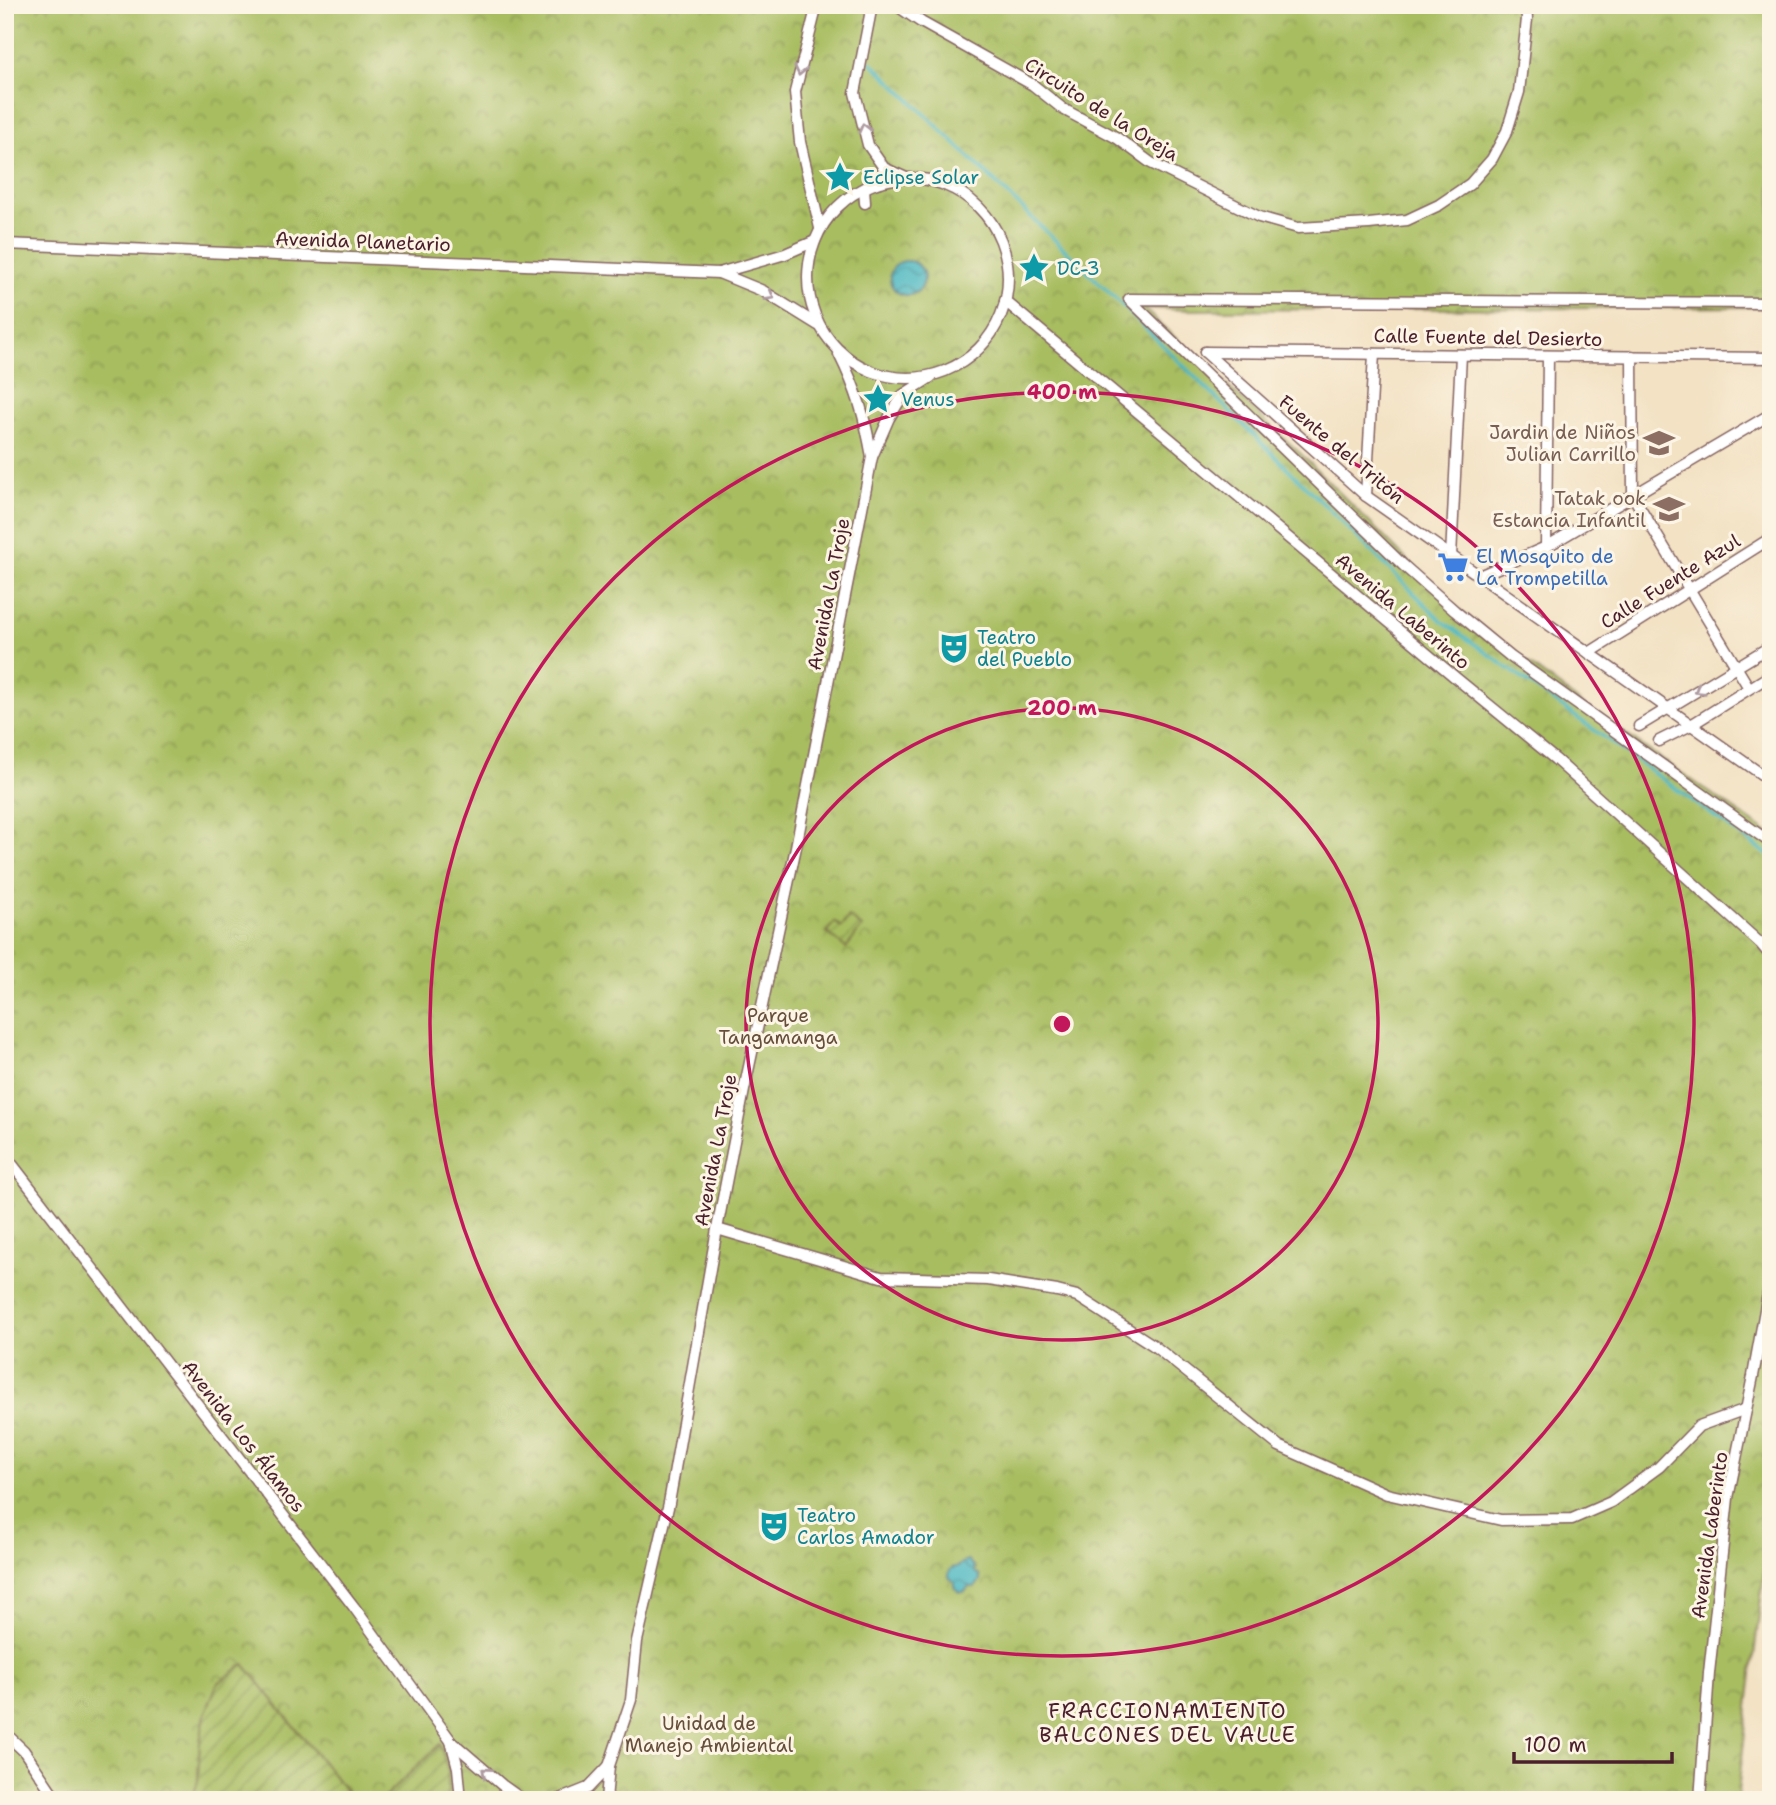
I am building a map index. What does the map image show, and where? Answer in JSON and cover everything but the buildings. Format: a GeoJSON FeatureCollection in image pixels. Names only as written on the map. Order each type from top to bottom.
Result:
{"type":"FeatureCollection","features":[{"type":"Feature","properties":{"kind":"street"},"geometry":{"type":"LineString","coordinates":[[817,5],[795,92],[800,142],[820,228]]}},
{"type":"Feature","properties":{"kind":"street"},"geometry":{"type":"LineString","coordinates":[[873,5],[855,93],[868,145],[884,169],[904,177],[938,182],[968,197],[991,220],[1005,250],[1009,282],[1003,314],[986,343],[961,364],[931,377],[898,379],[866,370],[839,352],[818,325],[807,293],[808,259],[820,228],[842,202],[871,184],[904,177]]}},
{"type":"Feature","properties":{"kind":"street","name":"Circuito de la Oreja"},"geometry":{"type":"LineString","coordinates":[[896,5],[1033,85],[1063,109],[1117,138],[1151,163],[1259,217],[1298,228],[1407,220],[1439,205],[1470,184],[1492,159],[1507,131],[1519,92],[1527,19],[1526,5]]}},
{"type":"Feature","properties":{"kind":"street"},"geometry":{"type":"LineString","coordinates":[[864,188],[865,203]]}},
{"type":"Feature","properties":{"kind":"street","name":"Avenida Planetario"},"geometry":{"type":"LineString","coordinates":[[5,244],[719,273],[785,254],[815,241]]}},
{"type":"Feature","properties":{"kind":"street","name":"Avenida Planetario"},"geometry":{"type":"LineString","coordinates":[[719,273],[763,291],[818,325]]}},
{"type":"Feature","properties":{"kind":"street"},"geometry":{"type":"LineString","coordinates":[[1771,303],[1129,299],[1403,565],[1455,611],[1511,657],[1771,843]]}},
{"type":"Feature","properties":{"kind":"street","name":"Avenida Laberinto"},"geometry":{"type":"LineString","coordinates":[[1005,301],[1555,759],[1766,944],[1771,956]]}},
{"type":"Feature","properties":{"kind":"street","name":"Avenida La Troje"},"geometry":{"type":"LineString","coordinates":[[839,352],[853,381],[866,419],[872,457]]}},
{"type":"Feature","properties":{"kind":"street","name":"Calle Fuente del Desierto"},"geometry":{"type":"LineString","coordinates":[[1205,352],[1771,358]]}},
{"type":"Feature","properties":{"kind":"street","name":"Fuente del Tritón"},"geometry":{"type":"LineString","coordinates":[[1205,352],[1366,496],[1771,781]]}},
{"type":"Feature","properties":{"kind":"street"},"geometry":{"type":"LineString","coordinates":[[1366,496],[1374,354]]}},
{"type":"Feature","properties":{"kind":"street"},"geometry":{"type":"LineString","coordinates":[[1451,557],[1461,355]]}},
{"type":"Feature","properties":{"kind":"street"},"geometry":{"type":"LineString","coordinates":[[1546,547],[1548,356]]}},
{"type":"Feature","properties":{"kind":"street"},"geometry":{"type":"LineString","coordinates":[[1632,356],[1633,496],[1749,688]]}},
{"type":"Feature","properties":{"kind":"street","name":"Avenida La Troje"},"geometry":{"type":"LineString","coordinates":[[606,1800],[609,1766],[631,1700],[637,1641],[669,1503],[717,1229],[796,847],[872,457],[902,394],[931,377]]}},
{"type":"Feature","properties":{"kind":"street"},"geometry":{"type":"LineString","coordinates":[[1479,576],[1546,547],[1771,414]]}},
{"type":"Feature","properties":{"kind":"street","name":"Calle Fuente Azul"},"geometry":{"type":"LineString","coordinates":[[1589,653],[1771,538]]}},
{"type":"Feature","properties":{"kind":"street"},"geometry":{"type":"LineString","coordinates":[[1639,726],[1771,646]]}},
{"type":"Feature","properties":{"kind":"street"},"geometry":{"type":"LineString","coordinates":[[1658,741],[1691,725],[1771,675]]}},
{"type":"Feature","properties":{"kind":"street","name":"Avenida Los Álamos"},"geometry":{"type":"LineString","coordinates":[[5,1155],[354,1607],[451,1741],[523,1800]]}},
{"type":"Feature","properties":{"kind":"street"},"geometry":{"type":"LineString","coordinates":[[717,1229],[881,1277],[988,1280],[1077,1296],[1153,1345],[1279,1446],[1387,1494],[1501,1520],[1572,1519],[1612,1502],[1659,1467],[1699,1426],[1746,1409]]}},
{"type":"Feature","properties":{"kind":"street","name":"Avenida Laberinto"},"geometry":{"type":"LineString","coordinates":[[1700,1800],[1709,1673],[1728,1498],[1771,1277]]}},
{"type":"Feature","properties":{"kind":"street"},"geometry":{"type":"LineString","coordinates":[[5,1732],[24,1751],[57,1800]]}},
{"type":"Feature","properties":{"kind":"street","name":"Avenida Los Álamos"},"geometry":{"type":"LineString","coordinates":[[451,1741],[458,1768],[461,1800]]}},
{"type":"Feature","properties":{"kind":"street","name":"Avenida La Troje"},"geometry":{"type":"LineString","coordinates":[[558,1800],[588,1788],[609,1766]]}},
{"type":"Feature","properties":{"kind":"green space","name":"Parque Tangamanga"},"geometry":{"type":"Polygon","coordinates":[[[5,5],[1771,5],[1771,307],[1143,308],[1301,454],[1464,614],[1579,702],[1771,835],[1771,1513],[1737,1800],[448,1800],[448,1771],[439,1745],[382,1800],[353,1800],[244,1664],[212,1701],[205,1715],[200,1742],[198,1781],[192,1800],[5,1800],[5,5]]]}},
{"type":"Feature","properties":{"kind":"green space"},"geometry":{"type":"Polygon","coordinates":[[[849,917],[862,927],[846,948],[826,932],[835,922],[841,927],[849,917]]]}},
{"type":"Feature","properties":{"kind":"green space"},"geometry":{"type":"Polygon","coordinates":[[[244,1664],[353,1800],[192,1800],[198,1781],[200,1742],[205,1715],[217,1684],[244,1664]]]}},
{"type":"Feature","properties":{"kind":"green space"},"geometry":{"type":"Polygon","coordinates":[[[440,1744],[448,1771],[448,1800],[382,1800],[440,1744]]]}},
{"type":"Feature","properties":{"kind":"water"},"geometry":{"type":"Polygon","coordinates":[[[907,261],[919,266],[924,278],[919,290],[907,295],[895,290],[890,278],[895,266],[907,261]]]}},
{"type":"Feature","properties":{"kind":"water"},"geometry":{"type":"Polygon","coordinates":[[[968,1561],[980,1576],[980,1581],[975,1587],[959,1592],[949,1577],[949,1572],[968,1561]]]}},
{"type":"Feature","properties":{"kind":"waterway"},"geometry":{"type":"LineString","coordinates":[[871,62],[1441,620],[1771,857]]}},
{"type":"Feature","properties":{"kind":"place","name":"Eclipse Solar"},"geometry":{"type":"Point","coordinates":[840,177]}},
{"type":"Feature","properties":{"kind":"place","name":"DC-3"},"geometry":{"type":"Point","coordinates":[1034,268]}},
{"type":"Feature","properties":{"kind":"place","name":"Venus"},"geometry":{"type":"Point","coordinates":[878,399]}},
{"type":"Feature","properties":{"kind":"place","name":"Jardin de Niños Julian Carrillo"},"geometry":{"type":"Point","coordinates":[1659,443]}},
{"type":"Feature","properties":{"kind":"place","name":"Tatak ook Estancia Infantil"},"geometry":{"type":"Point","coordinates":[1669,509]}},
{"type":"Feature","properties":{"kind":"place","name":"El Mosquito de La Trompetilla"},"geometry":{"type":"Point","coordinates":[1453,567]}},
{"type":"Feature","properties":{"kind":"place","name":"Teatro del Pueblo"},"geometry":{"type":"Point","coordinates":[954,648]}},
{"type":"Feature","properties":{"kind":"place","name":"Teatro Carlos Amador"},"geometry":{"type":"Point","coordinates":[774,1526]}},
{"type":"Feature","properties":{"kind":"district","name":"FRACCIONAMIENTO BALCONES DEL VALLE"},"geometry":{"type":"Point","coordinates":[1168,1723]}},
{"type":"Feature","properties":{"kind":"park label","name":"Unidad de Manejo Ambiental"},"geometry":{"type":"Point","coordinates":[709,1734]}}]}
